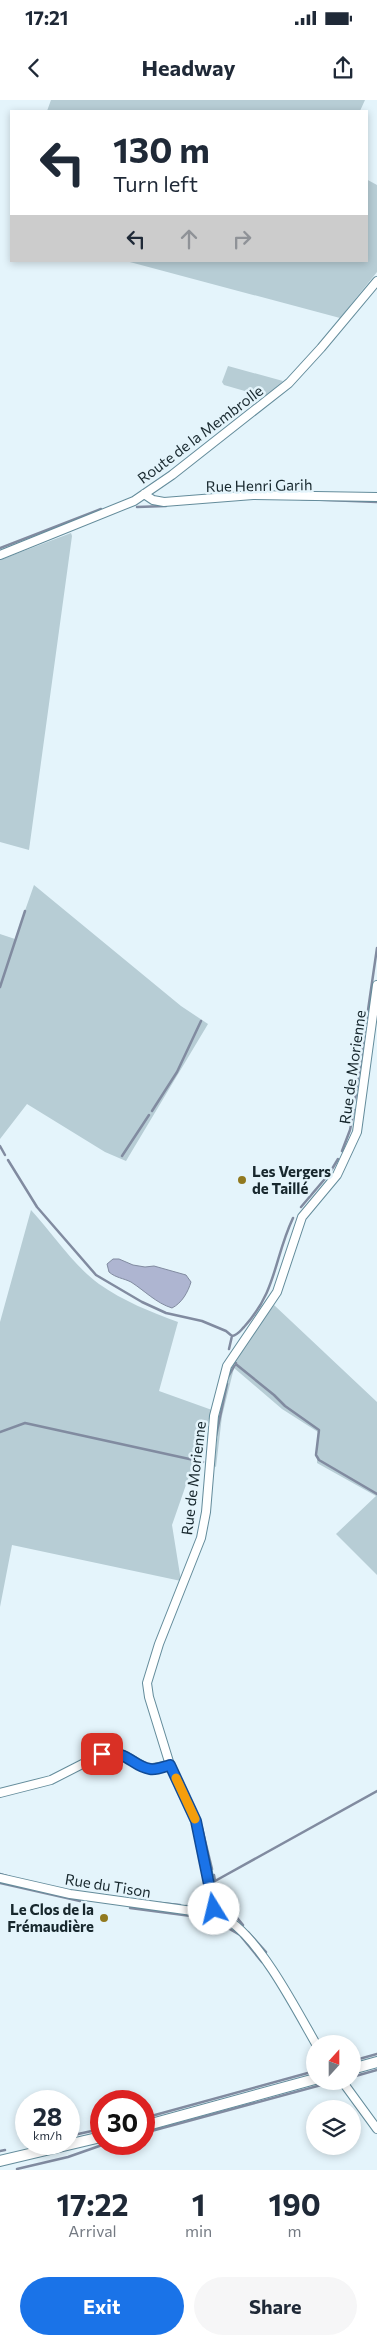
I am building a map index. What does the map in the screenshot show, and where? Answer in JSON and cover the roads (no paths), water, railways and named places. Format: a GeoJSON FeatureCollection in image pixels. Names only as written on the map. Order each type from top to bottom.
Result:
{"type":"FeatureCollection","features":[{"type":"Feature","properties":{"kind":"main road"},"geometry":{"type":"LineString","coordinates":[[361,2066],[377,2062]]}},
{"type":"Feature","properties":{"kind":"main road"},"geometry":{"type":"LineString","coordinates":[[155,2123],[306,2081]]}},
{"type":"Feature","properties":{"kind":"main road"},"geometry":{"type":"LineString","coordinates":[[0,2161],[90,2140]]}},
{"type":"Feature","properties":{"kind":"street","name":"Route de la Membrolle"},"geometry":{"type":"LineString","coordinates":[[0,555],[106,514],[144,494],[215,442],[288,383],[307,364],[377,281]]}},
{"type":"Feature","properties":{"kind":"street","name":"Rue Henri Garih"},"geometry":{"type":"LineString","coordinates":[[144,494],[153,500],[164,502],[253,496],[377,497]]}},
{"type":"Feature","properties":{"kind":"street","name":"Rue de Morienne"},"geometry":{"type":"LineString","coordinates":[[214,1914],[212,1890],[196,1821],[170,1765],[149,1697],[147,1683],[159,1644],[201,1538],[206,1512],[214,1416],[227,1366],[277,1292],[302,1217],[337,1175],[357,1132],[377,985]]}},
{"type":"Feature","properties":{"kind":"street"},"geometry":{"type":"LineString","coordinates":[[0,1793],[50,1780],[102,1754],[113,1752],[126,1756],[148,1769],[170,1765]]}},
{"type":"Feature","properties":{"kind":"street","name":"Rue du Tison"},"geometry":{"type":"LineString","coordinates":[[0,1878],[70,1894],[214,1914]]}},
{"type":"Feature","properties":{"kind":"street"},"geometry":{"type":"LineString","coordinates":[[214,1914],[230,1922],[244,1934],[276,1977],[311,2035]]}},
{"type":"Feature","properties":{"kind":"street"},"geometry":{"type":"LineString","coordinates":[[349,2090],[377,2129]]}},
{"type":"Feature","properties":{"kind":"water"},"geometry":{"type":"Polygon","coordinates":[[[113,1259],[119,1259],[133,1265],[154,1266],[186,1275],[191,1282],[184,1297],[172,1308],[156,1300],[131,1282],[109,1272],[107,1264],[113,1259]]]}},
{"type":"Feature","properties":{"kind":"waterway"},"geometry":{"type":"LineString","coordinates":[[301,499],[377,502]]}},
{"type":"Feature","properties":{"kind":"waterway"},"geometry":{"type":"LineString","coordinates":[[137,507],[166,506]]}},
{"type":"Feature","properties":{"kind":"waterway"},"geometry":{"type":"LineString","coordinates":[[0,548],[101,509]]}},
{"type":"Feature","properties":{"kind":"waterway"},"geometry":{"type":"LineString","coordinates":[[0,987],[25,911]]}},
{"type":"Feature","properties":{"kind":"waterway"},"geometry":{"type":"LineString","coordinates":[[355,1100],[377,948]]}},
{"type":"Feature","properties":{"kind":"waterway"},"geometry":{"type":"LineString","coordinates":[[152,1111],[177,1072],[201,1021]]}},
{"type":"Feature","properties":{"kind":"waterway"},"geometry":{"type":"LineString","coordinates":[[342,1151],[350,1130],[354,1110]]}},
{"type":"Feature","properties":{"kind":"waterway"},"geometry":{"type":"LineString","coordinates":[[122,1156],[149,1115]]}},
{"type":"Feature","properties":{"kind":"waterway"},"geometry":{"type":"LineString","coordinates":[[0,1146],[5,1155]]}},
{"type":"Feature","properties":{"kind":"waterway"},"geometry":{"type":"LineString","coordinates":[[301,1207],[329,1174],[338,1159]]}},
{"type":"Feature","properties":{"kind":"waterway"},"geometry":{"type":"LineString","coordinates":[[8,1160],[37,1207],[96,1275],[142,1302],[166,1313],[202,1321],[226,1331],[232,1336],[229,1349]]}},
{"type":"Feature","properties":{"kind":"waterway"},"geometry":{"type":"LineString","coordinates":[[232,1336],[244,1327],[255,1314],[263,1300],[293,1218]]}},
{"type":"Feature","properties":{"kind":"waterway"},"geometry":{"type":"LineString","coordinates":[[232,1361],[285,1406],[319,1430],[316,1455],[319,1460],[377,1494]]}},
{"type":"Feature","properties":{"kind":"waterway"},"geometry":{"type":"LineString","coordinates":[[228,1377],[236,1363]]}},
{"type":"Feature","properties":{"kind":"waterway"},"geometry":{"type":"LineString","coordinates":[[216,1436],[227,1384]]}},
{"type":"Feature","properties":{"kind":"waterway"},"geometry":{"type":"LineString","coordinates":[[0,1432],[25,1423],[203,1462]]}},
{"type":"Feature","properties":{"kind":"waterway"},"geometry":{"type":"LineString","coordinates":[[214,1875],[215,1881],[377,1791]]}},
{"type":"Feature","properties":{"kind":"waterway"},"geometry":{"type":"LineString","coordinates":[[202,1828],[212,1869]]}},
{"type":"Feature","properties":{"kind":"waterway"},"geometry":{"type":"LineString","coordinates":[[195,1833],[204,1879]]}},
{"type":"Feature","properties":{"kind":"waterway"},"geometry":{"type":"LineString","coordinates":[[0,1874],[10,1877]]}},
{"type":"Feature","properties":{"kind":"waterway"},"geometry":{"type":"LineString","coordinates":[[0,1883],[80,1901]]}},
{"type":"Feature","properties":{"kind":"waterway"},"geometry":{"type":"LineString","coordinates":[[160,1903],[180,1905]]}},
{"type":"Feature","properties":{"kind":"waterway"},"geometry":{"type":"LineString","coordinates":[[186,1906],[197,1908]]}},
{"type":"Feature","properties":{"kind":"waterway"},"geometry":{"type":"LineString","coordinates":[[130,1908],[214,1919]]}},
{"type":"Feature","properties":{"kind":"waterway"},"geometry":{"type":"LineString","coordinates":[[234,1914],[243,1925]]}},
{"type":"Feature","properties":{"kind":"waterway"},"geometry":{"type":"LineString","coordinates":[[214,1920],[240,1935],[262,1962]]}},
{"type":"Feature","properties":{"kind":"waterway"},"geometry":{"type":"LineString","coordinates":[[248,1932],[266,1952]]}},
{"type":"Feature","properties":{"kind":"waterway"},"geometry":{"type":"LineString","coordinates":[[361,2058],[377,2054]]}},
{"type":"Feature","properties":{"kind":"waterway"},"geometry":{"type":"LineString","coordinates":[[361,2074],[377,2070]]}},
{"type":"Feature","properties":{"kind":"waterway"},"geometry":{"type":"LineString","coordinates":[[155,2115],[306,2073]]}},
{"type":"Feature","properties":{"kind":"waterway"},"geometry":{"type":"LineString","coordinates":[[155,2130],[306,2089]]}},
{"type":"Feature","properties":{"kind":"waterway"},"geometry":{"type":"LineString","coordinates":[[80,2134],[90,2131]]}},
{"type":"Feature","properties":{"kind":"waterway"},"geometry":{"type":"LineString","coordinates":[[17,2169],[68,2157],[90,2149]]}},
{"type":"Feature","properties":{"kind":"waterway"},"geometry":{"type":"LineString","coordinates":[[0,2151],[5,2150]]}},
{"type":"Feature","properties":{"kind":"place","name":"Les Vergers de Taillé"},"geometry":{"type":"Point","coordinates":[242,1180]}},
{"type":"Feature","properties":{"kind":"place","name":"Le Clos de la Frémaudière"},"geometry":{"type":"Point","coordinates":[104,1918]}}]}
